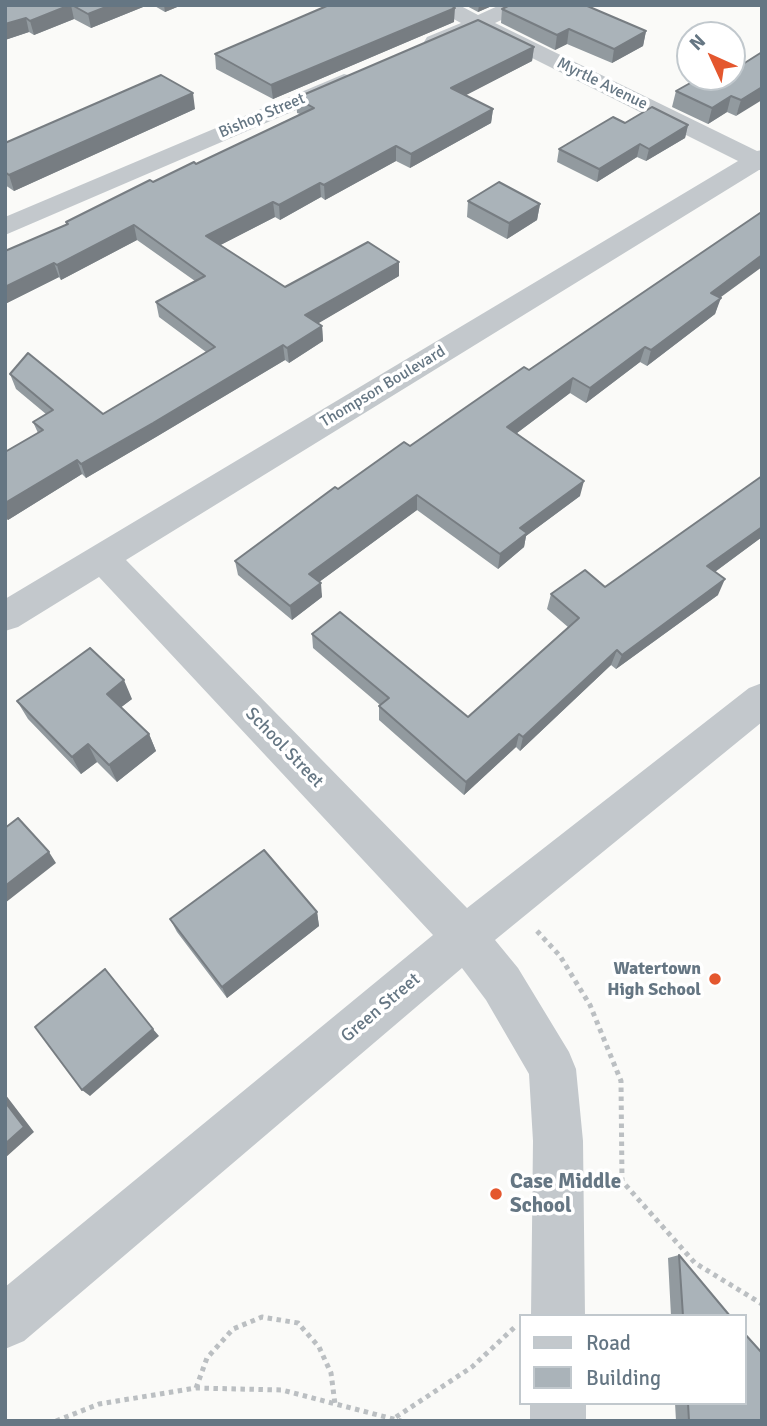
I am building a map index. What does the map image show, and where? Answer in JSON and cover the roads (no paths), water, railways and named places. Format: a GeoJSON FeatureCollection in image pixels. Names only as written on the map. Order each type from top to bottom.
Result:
{"type":"FeatureCollection","features":[{"type":"Feature","properties":{"kind":"street","name":"Myrtle Avenue"},"geometry":{"type":"LineString","coordinates":[[442,5],[760,160]]}},
{"type":"Feature","properties":{"kind":"street"},"geometry":{"type":"LineString","coordinates":[[414,50],[518,5]]}},
{"type":"Feature","properties":{"kind":"street","name":"Bishop Street"},"geometry":{"type":"LineString","coordinates":[[5,227],[363,72]]}},
{"type":"Feature","properties":{"kind":"street","name":"Thompson Boulevard"},"geometry":{"type":"LineString","coordinates":[[5,617],[760,160]]}},
{"type":"Feature","properties":{"kind":"street","name":"School Street"},"geometry":{"type":"LineString","coordinates":[[103,558],[465,937],[502,984],[552,1069],[558,1141],[558,1314]]}},
{"type":"Feature","properties":{"kind":"street","name":"Green Street"},"geometry":{"type":"LineString","coordinates":[[5,1322],[465,937],[762,699]]}},
{"type":"Feature","properties":{"kind":"place","name":"Watertown High School"},"geometry":{"type":"Point","coordinates":[715,979]}},
{"type":"Feature","properties":{"kind":"place","name":"Case Middle School"},"geometry":{"type":"Point","coordinates":[496,1194]}}]}
